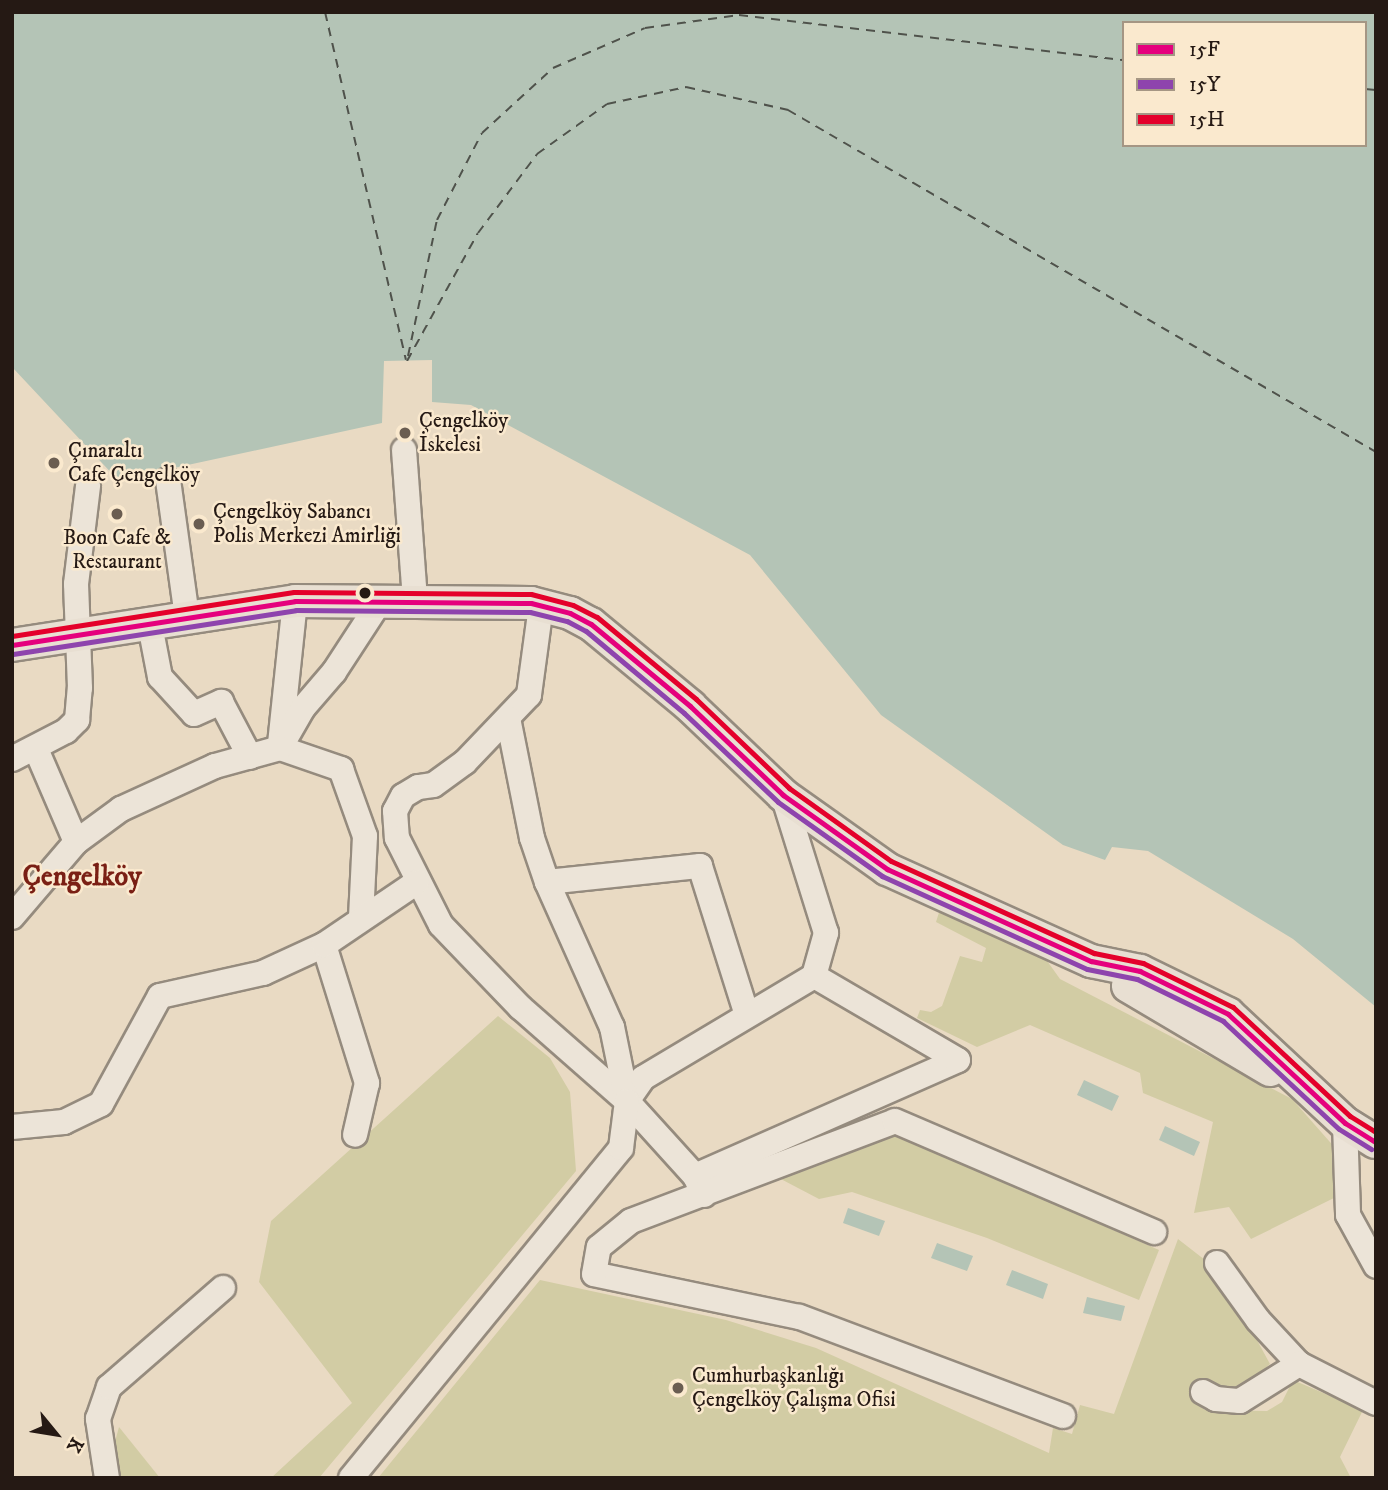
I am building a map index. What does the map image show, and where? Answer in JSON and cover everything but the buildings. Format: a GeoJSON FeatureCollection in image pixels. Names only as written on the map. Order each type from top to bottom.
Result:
{"type":"FeatureCollection","features":[{"type":"Feature","properties":{"kind":"main road"},"geometry":{"type":"LineString","coordinates":[[12,645],[149,621],[295,601],[380,600],[541,606],[591,624],[690,706],[783,795],[887,869],[1070,952],[1376,1142]]}},
{"type":"Feature","properties":{"kind":"street"},"geometry":{"type":"LineString","coordinates":[[404,450],[415,601]]}},
{"type":"Feature","properties":{"kind":"street"},"geometry":{"type":"LineString","coordinates":[[168,480],[187,617]]}},
{"type":"Feature","properties":{"kind":"street"},"geometry":{"type":"LineString","coordinates":[[12,759],[36,749],[76,720],[80,688],[76,584],[88,486]]}},
{"type":"Feature","properties":{"kind":"street"},"geometry":{"type":"LineString","coordinates":[[280,748],[303,708],[334,672],[380,600]]}},
{"type":"Feature","properties":{"kind":"street"},"geometry":{"type":"LineString","coordinates":[[280,748],[295,601]]}},
{"type":"Feature","properties":{"kind":"street"},"geometry":{"type":"LineString","coordinates":[[541,606],[529,695],[465,762],[433,785],[410,792],[399,804],[397,838],[417,882],[450,934],[521,1008],[627,1101],[700,1185]]}},
{"type":"Feature","properties":{"kind":"street"},"geometry":{"type":"LineString","coordinates":[[149,621],[160,677],[194,714],[221,702],[250,757]]}},
{"type":"Feature","properties":{"kind":"street"},"geometry":{"type":"LineString","coordinates":[[351,1478],[621,1148],[627,1101],[612,1027],[547,881],[532,838],[508,718]]}},
{"type":"Feature","properties":{"kind":"street"},"geometry":{"type":"LineString","coordinates":[[12,917],[76,842],[121,808],[215,766],[280,748],[341,769],[365,835],[361,917]]}},
{"type":"Feature","properties":{"kind":"street"},"geometry":{"type":"LineString","coordinates":[[36,749],[76,842]]}},
{"type":"Feature","properties":{"kind":"street"},"geometry":{"type":"LineString","coordinates":[[627,1101],[643,1078],[814,976],[826,933],[783,795]]}},
{"type":"Feature","properties":{"kind":"street"},"geometry":{"type":"LineString","coordinates":[[547,881],[700,866],[747,1015]]}},
{"type":"Feature","properties":{"kind":"street"},"geometry":{"type":"LineString","coordinates":[[12,1127],[64,1122],[101,1104],[160,996],[263,973],[324,945],[361,917],[417,882]]}},
{"type":"Feature","properties":{"kind":"street"},"geometry":{"type":"LineString","coordinates":[[324,945],[367,1083],[355,1136]]}},
{"type":"Feature","properties":{"kind":"street"},"geometry":{"type":"LineString","coordinates":[[814,976],[958,1060],[631,1221],[599,1247],[594,1274],[799,1317],[1063,1416]]}},
{"type":"Feature","properties":{"kind":"street"},"geometry":{"type":"LineString","coordinates":[[1338,1116],[1348,1215],[1376,1266]]}},
{"type":"Feature","properties":{"kind":"street"},"geometry":{"type":"LineString","coordinates":[[700,1185],[895,1121],[1154,1232]]}},
{"type":"Feature","properties":{"kind":"street"},"geometry":{"type":"LineString","coordinates":[[1217,1263],[1258,1320],[1299,1364],[1376,1403]]}},
{"type":"Feature","properties":{"kind":"street"},"geometry":{"type":"LineString","coordinates":[[107,1478],[97,1419],[109,1387],[223,1289]]}},
{"type":"Feature","properties":{"kind":"street"},"geometry":{"type":"LineString","coordinates":[[1203,1392],[1216,1399],[1240,1401],[1299,1364]]}},
{"type":"Feature","properties":{"kind":"shaded area"},"geometry":{"type":"Polygon","coordinates":[[[12,12],[1376,12],[1376,1007],[1293,939],[1148,851],[1112,847],[1105,860],[1063,845],[881,715],[750,555],[471,405],[432,402],[432,360],[384,361],[382,423],[118,480],[12,367],[12,12]]]}},
{"type":"Feature","properties":{"kind":"shaded area"},"geometry":{"type":"Polygon","coordinates":[[[942,903],[1035,944],[1060,979],[1292,1099],[1337,1150],[1334,1198],[1251,1239],[1229,1207],[1194,1213],[1213,1122],[1143,1093],[1140,1073],[1030,1025],[977,1047],[917,1018],[920,1010],[931,1012],[942,1006],[960,956],[982,962],[986,948],[936,922],[942,903]]]}},
{"type":"Feature","properties":{"kind":"shaded area"},"geometry":{"type":"Polygon","coordinates":[[[498,1016],[550,1058],[570,1092],[576,1171],[319,1478],[271,1478],[352,1403],[259,1282],[271,1221],[498,1016]]]}},
{"type":"Feature","properties":{"kind":"shaded area"},"geometry":{"type":"Polygon","coordinates":[[[1084,1080],[1119,1096],[1112,1111],[1077,1095],[1084,1080]]]}},
{"type":"Feature","properties":{"kind":"shaded area"},"geometry":{"type":"Polygon","coordinates":[[[1165,1126],[1200,1142],[1194,1156],[1159,1140],[1165,1126]]]}},
{"type":"Feature","properties":{"kind":"shaded area"},"geometry":{"type":"Polygon","coordinates":[[[891,1133],[1159,1250],[1139,1300],[987,1238],[852,1192],[819,1199],[777,1177],[891,1133]]]}},
{"type":"Feature","properties":{"kind":"shaded area"},"geometry":{"type":"Polygon","coordinates":[[[848,1208],[885,1221],[879,1236],[843,1223],[848,1208]]]}},
{"type":"Feature","properties":{"kind":"shaded area","name":"Cumhurbaşkanlığı Çengelköy Çalışma Ofisi"},"geometry":{"type":"Polygon","coordinates":[[[1178,1239],[1205,1260],[1229,1289],[1270,1364],[1234,1395],[1192,1389],[1194,1402],[1205,1410],[1267,1411],[1282,1402],[1293,1380],[1363,1410],[1340,1457],[1351,1478],[378,1478],[540,1280],[726,1320],[816,1348],[1049,1453],[1053,1428],[1072,1434],[1080,1405],[1114,1414],[1178,1239]]]}},
{"type":"Feature","properties":{"kind":"shaded area"},"geometry":{"type":"Polygon","coordinates":[[[937,1243],[973,1256],[967,1271],[931,1258],[937,1243]]]}},
{"type":"Feature","properties":{"kind":"shaded area"},"geometry":{"type":"Polygon","coordinates":[[[1012,1270],[1048,1284],[1043,1299],[1006,1285],[1012,1270]]]}},
{"type":"Feature","properties":{"kind":"shaded area"},"geometry":{"type":"Polygon","coordinates":[[[1087,1297],[1125,1306],[1121,1321],[1083,1313],[1087,1297]]]}},
{"type":"Feature","properties":{"kind":"shaded area"},"geometry":{"type":"Polygon","coordinates":[[[119,1427],[160,1478],[105,1478],[119,1427]]]}},
{"type":"Feature","properties":{"kind":"ferry route"},"geometry":{"type":"LineString","coordinates":[[325,12],[406,360]]}},
{"type":"Feature","properties":{"kind":"ferry route"},"geometry":{"type":"LineString","coordinates":[[408,356],[437,220],[482,133],[553,68],[645,28],[739,15],[1122,60]]}},
{"type":"Feature","properties":{"kind":"ferry route"},"geometry":{"type":"LineString","coordinates":[[407,361],[478,233],[537,154],[607,104],[686,87],[788,110],[1376,452]]}},
{"type":"Feature","properties":{"kind":"ferry route"},"geometry":{"type":"LineString","coordinates":[[1367,89],[1376,90]]}},
{"type":"Feature","properties":{"kind":"transit line","name":"15H"},"geometry":{"type":"LineString","coordinates":[[12,636],[294,592],[531,594],[573,605],[597,617],[696,699],[789,788],[891,861],[1094,953],[1143,963],[1233,1007],[1350,1116],[1376,1132]]}},
{"type":"Feature","properties":{"kind":"transit line","name":"15F"},"geometry":{"type":"LineString","coordinates":[[12,645],[295,601],[531,603],[570,613],[591,624],[690,706],[783,795],[887,869],[1091,961],[1140,971],[1228,1014],[1345,1123],[1376,1142]]}},
{"type":"Feature","properties":{"kind":"transit line","name":"15Y"},"geometry":{"type":"LineString","coordinates":[[13,654],[296,610],[530,612],[567,621],[586,631],[684,713],[778,802],[882,876],[1087,969],[1137,979],[1223,1021],[1339,1129],[1371,1149]]}},
{"type":"Feature","properties":{"kind":"place","name":"Çengelköy İskelesi"},"geometry":{"type":"Point","coordinates":[405,433]}},
{"type":"Feature","properties":{"kind":"place","name":"Çınaraltı Cafe Çengelköy"},"geometry":{"type":"Point","coordinates":[54,463]}},
{"type":"Feature","properties":{"kind":"place","name":"Boon Cafe & Restaurant"},"geometry":{"type":"Point","coordinates":[117,514]}},
{"type":"Feature","properties":{"kind":"place","name":"Çengelköy Sabancı Polis Merkezi Amirliği"},"geometry":{"type":"Point","coordinates":[199,524]}},
{"type":"Feature","properties":{"kind":"place","name":"Cumhurbaşkanlığı Çengelköy Çalışma Ofisi"},"geometry":{"type":"Point","coordinates":[678,1388]}},
{"type":"Feature","properties":{"kind":"district","name":"Çengelköy"},"geometry":{"type":"Point","coordinates":[82,877]}}]}
